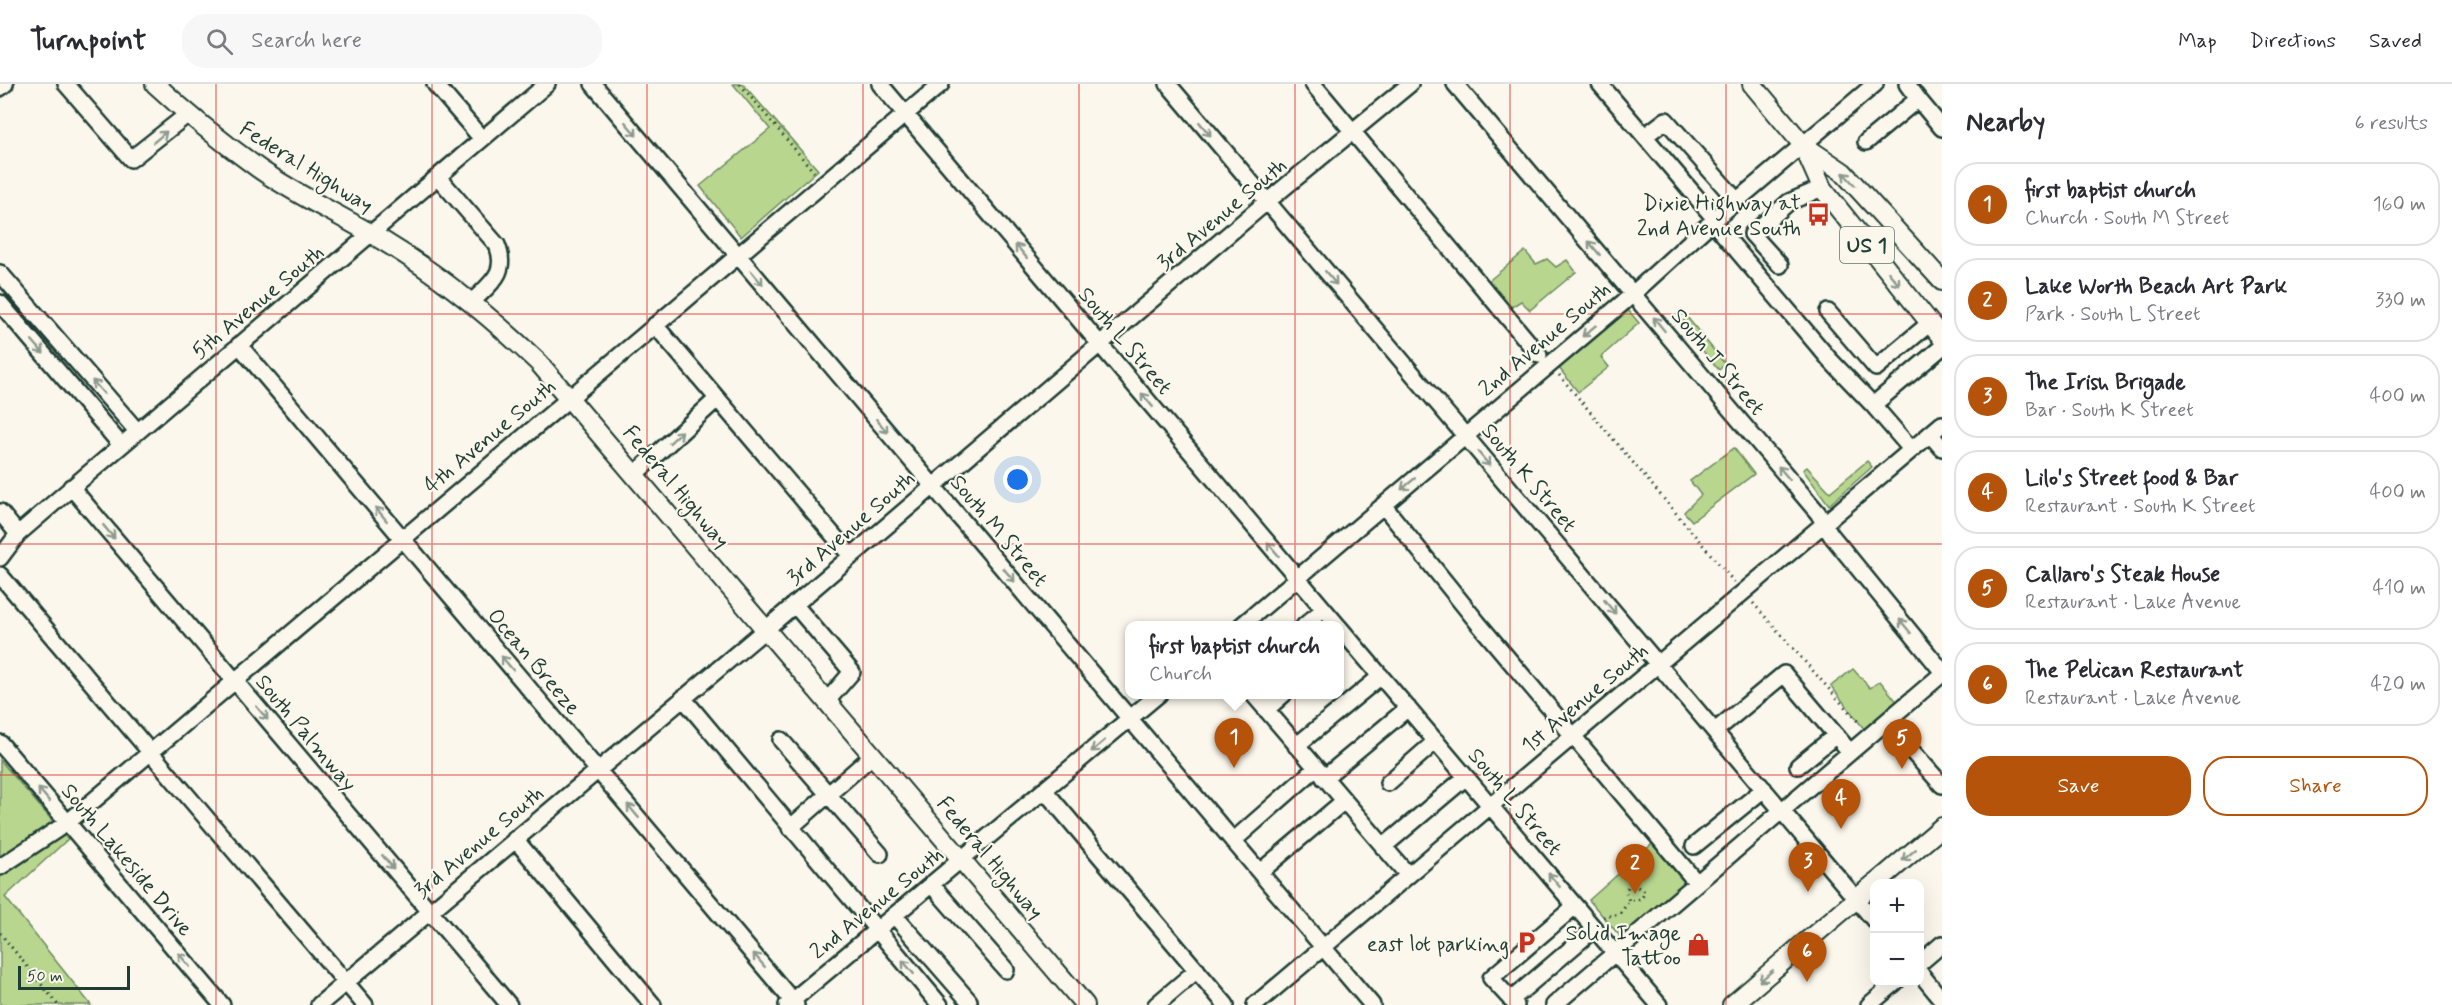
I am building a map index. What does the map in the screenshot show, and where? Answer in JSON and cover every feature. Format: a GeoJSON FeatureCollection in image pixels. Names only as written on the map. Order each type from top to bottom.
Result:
{"type":"FeatureCollection","features":[{"type":"Feature","properties":{"kind":"main road","name":"Federal Highway"},"geometry":{"type":"LineString","coordinates":[[155,84],[188,114],[258,168],[413,260],[508,333],[570,397],[1085,1005]]}},
{"type":"Feature","properties":{"kind":"main road","name":"US 1"},"geometry":{"type":"LineString","coordinates":[[1755,85],[1803,145],[1822,188],[1942,338]]}},
{"type":"Feature","properties":{"kind":"main road","name":"US 1"},"geometry":{"type":"LineString","coordinates":[[1803,145],[1843,172],[1942,281]]}},
{"type":"Feature","properties":{"kind":"main road"},"geometry":{"type":"LineString","coordinates":[[1881,879],[1942,827]]}},
{"type":"Feature","properties":{"kind":"main road"},"geometry":{"type":"LineString","coordinates":[[1732,1005],[1870,888]]}},
{"type":"Feature","properties":{"kind":"street"},"geometry":{"type":"LineString","coordinates":[[0,88],[5,84]]}},
{"type":"Feature","properties":{"kind":"street"},"geometry":{"type":"LineString","coordinates":[[66,84],[131,159],[188,114]]}},
{"type":"Feature","properties":{"kind":"street"},"geometry":{"type":"LineString","coordinates":[[435,84],[482,139]]}},
{"type":"Feature","properties":{"kind":"street","name":"5th Avenue South"},"geometry":{"type":"LineString","coordinates":[[0,558],[18,534],[71,488],[372,235],[547,84]]}},
{"type":"Feature","properties":{"kind":"street","name":"South M Street"},"geometry":{"type":"LineString","coordinates":[[593,84],[1372,1005]]}},
{"type":"Feature","properties":{"kind":"street","name":"South L Street"},"geometry":{"type":"LineString","coordinates":[[880,84],[1335,621]]}},
{"type":"Feature","properties":{"kind":"street","name":"4th Avenue South"},"geometry":{"type":"LineString","coordinates":[[0,867],[67,822],[941,84]]}},
{"type":"Feature","properties":{"kind":"street","name":"South K Street"},"geometry":{"type":"LineString","coordinates":[[1168,84],[1870,914]]}},
{"type":"Feature","properties":{"kind":"street"},"geometry":{"type":"LineString","coordinates":[[1313,84],[1539,355]]}},
{"type":"Feature","properties":{"kind":"street","name":"3rd Avenue South"},"geometry":{"type":"LineString","coordinates":[[319,1005],[1410,84]]}},
{"type":"Feature","properties":{"kind":"street","name":"South J Street"},"geometry":{"type":"LineString","coordinates":[[1455,84],[1633,292],[1825,523],[1831,535],[1942,673]]}},
{"type":"Feature","properties":{"kind":"street"},"geometry":{"type":"LineString","coordinates":[[1600,84],[1830,360],[1911,449]]}},
{"type":"Feature","properties":{"kind":"street","name":"2nd Avenue South"},"geometry":{"type":"LineString","coordinates":[[1248,621],[1625,301],[1714,220],[1875,84]]}},
{"type":"Feature","properties":{"kind":"street"},"geometry":{"type":"LineString","coordinates":[[1907,84],[1942,128]]}},
{"type":"Feature","properties":{"kind":"street"},"geometry":{"type":"LineString","coordinates":[[1866,142],[1918,99]]}},
{"type":"Feature","properties":{"kind":"street"},"geometry":{"type":"LineString","coordinates":[[1645,136],[1666,120],[1737,201]]}},
{"type":"Feature","properties":{"kind":"street"},"geometry":{"type":"LineString","coordinates":[[438,177],[497,245],[501,255],[500,272],[471,303]]}},
{"type":"Feature","properties":{"kind":"street"},"geometry":{"type":"LineString","coordinates":[[1780,265],[1752,234],[1789,202],[1822,188]]}},
{"type":"Feature","properties":{"kind":"street"},"geometry":{"type":"LineString","coordinates":[[0,273],[137,431]]}},
{"type":"Feature","properties":{"kind":"street"},"geometry":{"type":"LineString","coordinates":[[0,303],[121,445]]}},
{"type":"Feature","properties":{"kind":"street"},"geometry":{"type":"LineString","coordinates":[[1828,312],[1876,368],[1930,323]]}},
{"type":"Feature","properties":{"kind":"street"},"geometry":{"type":"LineString","coordinates":[[655,325],[851,556]]}},
{"type":"Feature","properties":{"kind":"street","name":"Ocean Breeze"},"geometry":{"type":"LineString","coordinates":[[239,345],[792,1003]]}},
{"type":"Feature","properties":{"kind":"street"},"geometry":{"type":"LineString","coordinates":[[1873,405],[1942,347]]}},
{"type":"Feature","properties":{"kind":"street"},"geometry":{"type":"LineString","coordinates":[[635,474],[717,399]]}},
{"type":"Feature","properties":{"kind":"street","name":"1st Avenue South"},"geometry":{"type":"LineString","coordinates":[[1255,1005],[1942,424]]}},
{"type":"Feature","properties":{"kind":"street"},"geometry":{"type":"LineString","coordinates":[[1930,434],[1942,448]]}},
{"type":"Feature","properties":{"kind":"street","name":"South Palmway"},"geometry":{"type":"LineString","coordinates":[[71,488],[509,1005]]}},
{"type":"Feature","properties":{"kind":"street"},"geometry":{"type":"LineString","coordinates":[[1383,505],[1697,883]]}},
{"type":"Feature","properties":{"kind":"street"},"geometry":{"type":"LineString","coordinates":[[0,512],[18,534]]}},
{"type":"Feature","properties":{"kind":"street"},"geometry":{"type":"LineString","coordinates":[[0,575],[365,1005]]}},
{"type":"Feature","properties":{"kind":"street"},"geometry":{"type":"LineString","coordinates":[[794,604],[852,672],[827,701]]}},
{"type":"Feature","properties":{"kind":"street"},"geometry":{"type":"LineString","coordinates":[[1310,621],[1324,609]]}},
{"type":"Feature","properties":{"kind":"street","name":"South L Street"},"geometry":{"type":"LineString","coordinates":[[1344,644],[1381,675],[1575,906],[1598,923],[1615,953],[1659,1005]]}},
{"type":"Feature","properties":{"kind":"street"},"geometry":{"type":"LineString","coordinates":[[1554,1005],[1942,673]]}},
{"type":"Feature","properties":{"kind":"street"},"geometry":{"type":"LineString","coordinates":[[1715,731],[1784,674],[1850,752]]}},
{"type":"Feature","properties":{"kind":"street"},"geometry":{"type":"LineString","coordinates":[[1296,746],[1381,675]]}},
{"type":"Feature","properties":{"kind":"street"},"geometry":{"type":"LineString","coordinates":[[683,698],[940,1005]]}},
{"type":"Feature","properties":{"kind":"street","name":"2nd Avenue South"},"geometry":{"type":"LineString","coordinates":[[792,1003],[1153,699]]}},
{"type":"Feature","properties":{"kind":"street"},"geometry":{"type":"LineString","coordinates":[[1256,699],[1408,875]]}},
{"type":"Feature","properties":{"kind":"street"},"geometry":{"type":"LineString","coordinates":[[1266,710],[1278,699]]}},
{"type":"Feature","properties":{"kind":"street"},"geometry":{"type":"LineString","coordinates":[[1233,841],[1408,708]]}},
{"type":"Feature","properties":{"kind":"street"},"geometry":{"type":"LineString","coordinates":[[1886,722],[1942,785]]}},
{"type":"Feature","properties":{"kind":"street"},"geometry":{"type":"LineString","coordinates":[[1798,766],[1836,735]]}},
{"type":"Feature","properties":{"kind":"street"},"geometry":{"type":"LineString","coordinates":[[781,740],[880,854]]}},
{"type":"Feature","properties":{"kind":"street"},"geometry":{"type":"LineString","coordinates":[[1388,783],[1436,741]]}},
{"type":"Feature","properties":{"kind":"street","name":"South Lakeside Drive"},"geometry":{"type":"LineString","coordinates":[[0,743],[222,1005]]}},
{"type":"Feature","properties":{"kind":"street"},"geometry":{"type":"LineString","coordinates":[[790,828],[873,755]]}},
{"type":"Feature","properties":{"kind":"street"},"geometry":{"type":"LineString","coordinates":[[1383,847],[1466,777]]}},
{"type":"Feature","properties":{"kind":"street"},"geometry":{"type":"LineString","coordinates":[[1694,846],[1764,789]]}},
{"type":"Feature","properties":{"kind":"street"},"geometry":{"type":"LineString","coordinates":[[1045,791],[1226,1005]]}},
{"type":"Feature","properties":{"kind":"street"},"geometry":{"type":"LineString","coordinates":[[1260,872],[1344,801]]}},
{"type":"Feature","properties":{"kind":"street"},"geometry":{"type":"LineString","coordinates":[[515,839],[653,1005]]}},
{"type":"Feature","properties":{"kind":"street"},"geometry":{"type":"LineString","coordinates":[[931,884],[1006,970]]}},
{"type":"Feature","properties":{"kind":"street"},"geometry":{"type":"LineString","coordinates":[[1575,906],[1491,978],[1513,1002],[1598,923]]}},
{"type":"Feature","properties":{"kind":"street"},"geometry":{"type":"LineString","coordinates":[[894,915],[969,1001]]}},
{"type":"Feature","properties":{"kind":"street"},"geometry":{"type":"LineString","coordinates":[[1924,960],[1942,944]]}},
{"type":"Feature","properties":{"kind":"street"},"geometry":{"type":"LineString","coordinates":[[1156,1005],[1197,970]]}},
{"type":"Feature","properties":{"kind":"street"},"geometry":{"type":"LineString","coordinates":[[1924,978],[1942,999]]}},
{"type":"Feature","properties":{"kind":"street"},"geometry":{"type":"LineString","coordinates":[[1869,1005],[1890,987]]}},
{"type":"Feature","properties":{"kind":"path"},"geometry":{"type":"LineString","coordinates":[[740,84],[816,174]]}},
{"type":"Feature","properties":{"kind":"path"},"geometry":{"type":"LineString","coordinates":[[1556,371],[1743,592],[1870,735]]}},
{"type":"Feature","properties":{"kind":"path"},"geometry":{"type":"LineString","coordinates":[[1598,923],[1620,914],[1629,901],[1641,899],[1644,894],[1643,890],[1634,885],[1628,887],[1626,892],[1629,901]]}},
{"type":"Feature","properties":{"kind":"path"},"geometry":{"type":"LineString","coordinates":[[0,933],[58,1005]]}},
{"type":"Feature","properties":{"kind":"green space"},"geometry":{"type":"Polygon","coordinates":[[[733,84],[743,84],[818,170],[741,237],[700,186],[770,129],[733,84]]]}},
{"type":"Feature","properties":{"kind":"green space"},"geometry":{"type":"Polygon","coordinates":[[[1525,251],[1536,264],[1547,259],[1556,267],[1567,260],[1576,272],[1530,310],[1521,301],[1508,309],[1486,283],[1525,251]]]}},
{"type":"Feature","properties":{"kind":"green space"},"geometry":{"type":"Polygon","coordinates":[[[1628,310],[1639,323],[1601,357],[1609,367],[1578,392],[1559,368],[1628,310]]]}},
{"type":"Feature","properties":{"kind":"green space"},"geometry":{"type":"Polygon","coordinates":[[[1687,317],[1725,364],[1719,370],[1680,324],[1687,317]]]}},
{"type":"Feature","properties":{"kind":"green space"},"geometry":{"type":"Polygon","coordinates":[[[1734,448],[1754,474],[1692,521],[1684,512],[1701,495],[1690,481],[1734,448]]]}},
{"type":"Feature","properties":{"kind":"green space"},"geometry":{"type":"Polygon","coordinates":[[[1867,461],[1872,467],[1829,505],[1803,470],[1807,467],[1830,492],[1867,461]]]}},
{"type":"Feature","properties":{"kind":"green space"},"geometry":{"type":"Polygon","coordinates":[[[1853,669],[1870,688],[1880,681],[1899,704],[1864,729],[1831,686],[1853,669]]]}},
{"type":"Feature","properties":{"kind":"green space"},"geometry":{"type":"Polygon","coordinates":[[[0,760],[68,839],[5,897],[91,1005],[0,1005],[0,760]]]}},
{"type":"Feature","properties":{"kind":"green space"},"geometry":{"type":"Polygon","coordinates":[[[1652,844],[1684,881],[1681,889],[1628,933],[1620,936],[1589,900],[1652,844]]]}},
{"type":"Feature","properties":{"kind":"place","name":"Dixie Highway at 2nd Avenue South"},"geometry":{"type":"Point","coordinates":[1819,215]}},
{"type":"Feature","properties":{"kind":"place","name":"first baptist church"},"geometry":{"type":"Point","coordinates":[1234,768]}},
{"type":"Feature","properties":{"kind":"place","name":"Callaro's Steak House"},"geometry":{"type":"Point","coordinates":[1902,769]}},
{"type":"Feature","properties":{"kind":"place","name":"Lilo's Street food & Bar"},"geometry":{"type":"Point","coordinates":[1841,829]}},
{"type":"Feature","properties":{"kind":"place","name":"The Irish Brigade"},"geometry":{"type":"Point","coordinates":[1808,892]}},
{"type":"Feature","properties":{"kind":"place","name":"Lake Worth Beach Art Park"},"geometry":{"type":"Point","coordinates":[1635,894]}},
{"type":"Feature","properties":{"kind":"place","name":"east lot parking"},"geometry":{"type":"Point","coordinates":[1527,943]}},
{"type":"Feature","properties":{"kind":"place","name":"Solid Image Tattoo"},"geometry":{"type":"Point","coordinates":[1699,945]}},
{"type":"Feature","properties":{"kind":"place","name":"The Pelican Restaurant"},"geometry":{"type":"Point","coordinates":[1807,982]}}]}
